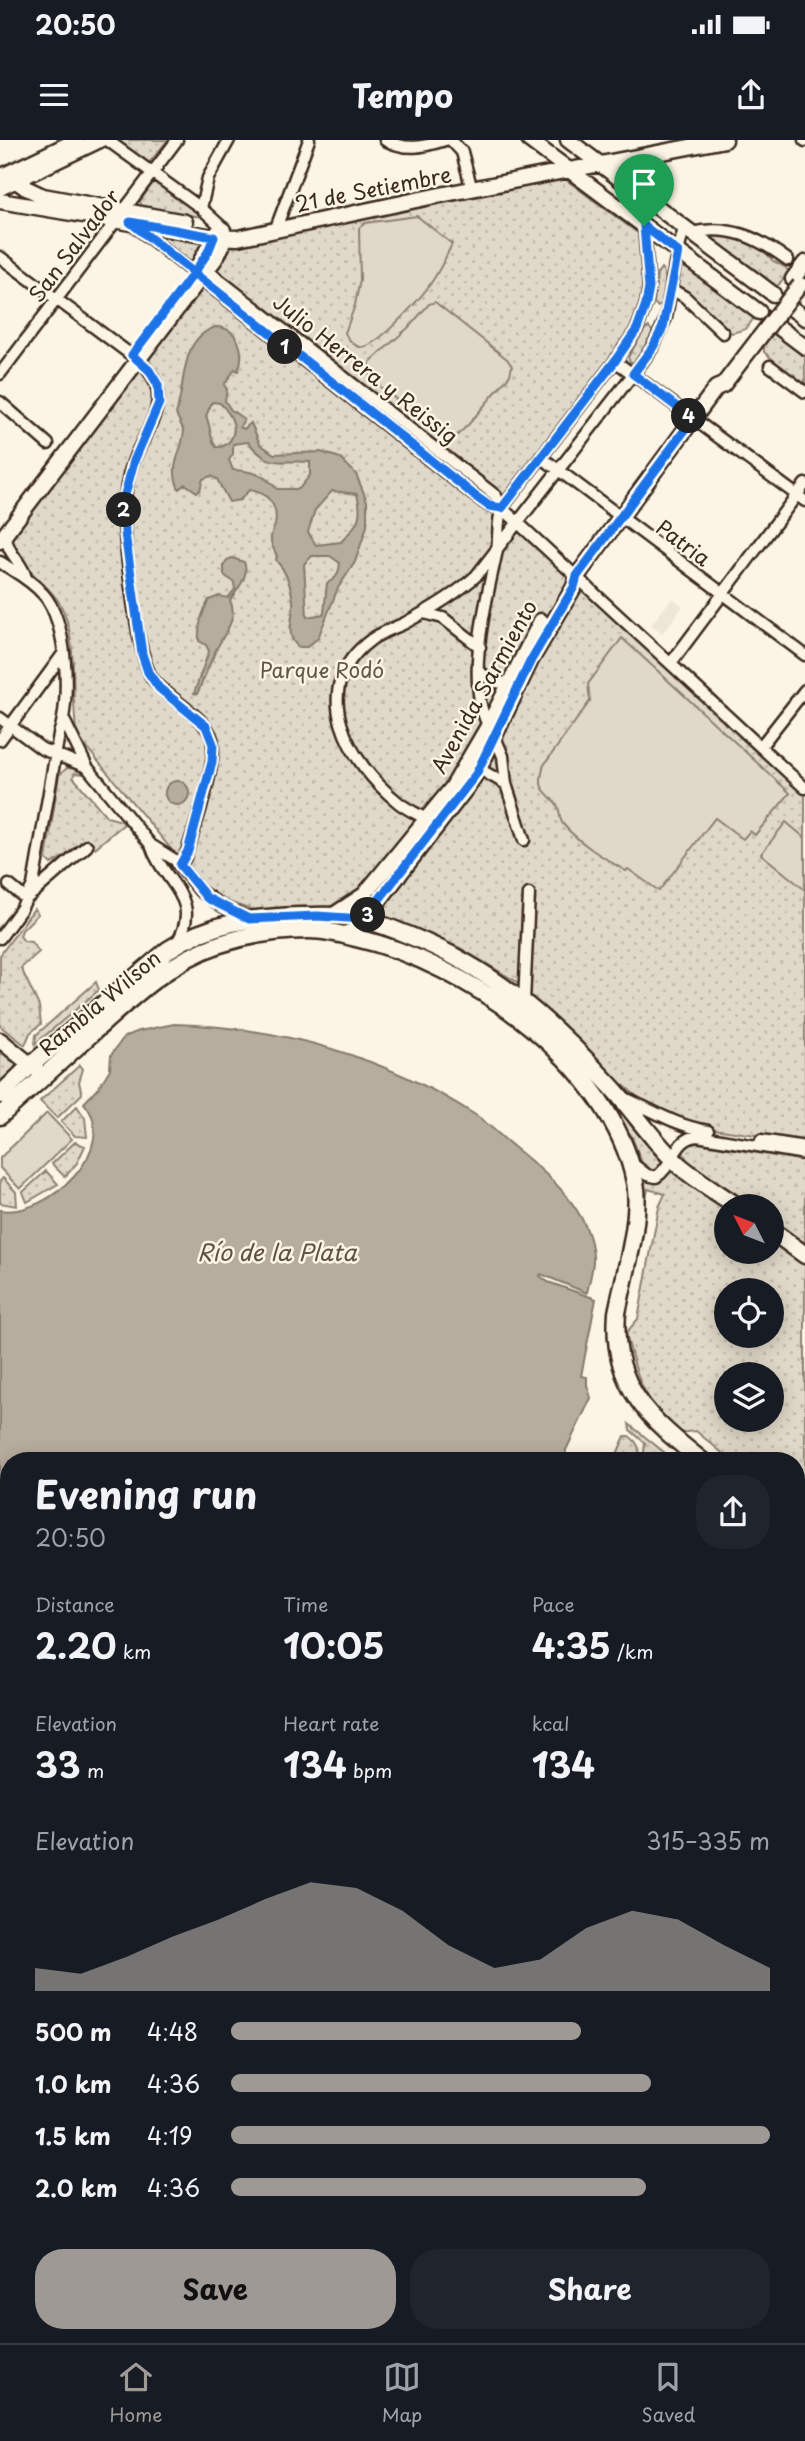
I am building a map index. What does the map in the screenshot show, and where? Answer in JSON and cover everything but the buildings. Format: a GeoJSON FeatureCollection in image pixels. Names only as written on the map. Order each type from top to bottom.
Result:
{"type":"FeatureCollection","features":[{"type":"Feature","properties":{"kind":"main road","name":"Rambla Wilson"},"geometry":{"type":"LineString","coordinates":[[38,1070],[177,943],[217,926],[249,919],[332,916],[364,919],[421,940],[474,966],[524,1002],[544,1018],[619,1095],[673,1158],[720,1194]]}},
{"type":"Feature","properties":{"kind":"main road","name":"Rambla Wilson"},"geometry":{"type":"LineString","coordinates":[[38,1070],[163,973],[190,956],[223,943],[262,935],[310,930],[379,944],[432,964],[492,998],[554,1048],[588,1086],[613,1124],[629,1161],[637,1204],[615,1330],[620,1361],[626,1381],[638,1403],[691,1452]]}},
{"type":"Feature","properties":{"kind":"main road"},"geometry":{"type":"LineString","coordinates":[[0,1095],[38,1070]]}},
{"type":"Feature","properties":{"kind":"main road"},"geometry":{"type":"LineString","coordinates":[[0,1116],[38,1070]]}},
{"type":"Feature","properties":{"kind":"main road"},"geometry":{"type":"LineString","coordinates":[[784,1240],[805,1255]]}},
{"type":"Feature","properties":{"kind":"street"},"geometry":{"type":"LineString","coordinates":[[0,188],[7,177],[77,140]]}},
{"type":"Feature","properties":{"kind":"street"},"geometry":{"type":"LineString","coordinates":[[7,177],[100,140]]}},
{"type":"Feature","properties":{"kind":"street"},"geometry":{"type":"LineString","coordinates":[[26,578],[2,535],[200,271],[220,234],[201,208],[107,140]]}},
{"type":"Feature","properties":{"kind":"street","name":"San Salvador"},"geometry":{"type":"LineString","coordinates":[[0,374],[123,217],[177,140]]}},
{"type":"Feature","properties":{"kind":"street"},"geometry":{"type":"LineString","coordinates":[[201,208],[208,178],[229,140]]}},
{"type":"Feature","properties":{"kind":"street"},"geometry":{"type":"LineString","coordinates":[[276,229],[309,140]]}},
{"type":"Feature","properties":{"kind":"street"},"geometry":{"type":"LineString","coordinates":[[385,140],[416,148],[445,140]]}},
{"type":"Feature","properties":{"kind":"street"},"geometry":{"type":"LineString","coordinates":[[451,140],[462,152],[471,190]]}},
{"type":"Feature","properties":{"kind":"street"},"geometry":{"type":"LineString","coordinates":[[529,140],[759,312]]}},
{"type":"Feature","properties":{"kind":"street"},"geometry":{"type":"LineString","coordinates":[[568,140],[773,294]]}},
{"type":"Feature","properties":{"kind":"street","name":"21 de Setiembre"},"geometry":{"type":"LineString","coordinates":[[0,201],[123,217],[220,234],[269,226],[276,229],[600,164],[665,146],[726,140]]}},
{"type":"Feature","properties":{"kind":"street","name":"21 de Setiembre"},"geometry":{"type":"LineString","coordinates":[[7,177],[43,196],[123,217]]}},
{"type":"Feature","properties":{"kind":"street"},"geometry":{"type":"LineString","coordinates":[[631,216],[645,198]]}},
{"type":"Feature","properties":{"kind":"street","name":"Julio Herrera y Reissig"},"geometry":{"type":"LineString","coordinates":[[123,217],[200,271],[475,496],[489,506],[502,508],[518,521],[805,788]]}},
{"type":"Feature","properties":{"kind":"street"},"geometry":{"type":"LineString","coordinates":[[524,840],[506,784],[503,756],[491,731],[480,697],[478,671],[484,605],[497,548],[497,523],[502,508],[637,329],[646,304],[648,275],[644,226]]}},
{"type":"Feature","properties":{"kind":"street"},"geometry":{"type":"LineString","coordinates":[[687,230],[718,229],[743,233],[769,246],[788,260]]}},
{"type":"Feature","properties":{"kind":"street"},"geometry":{"type":"LineString","coordinates":[[432,823],[400,804],[366,773],[340,723],[337,691],[347,663],[378,635],[424,613],[477,576],[653,347],[663,327],[678,252],[687,230]]}},
{"type":"Feature","properties":{"kind":"street"},"geometry":{"type":"LineString","coordinates":[[0,257],[135,357],[149,370],[159,392],[156,414],[129,474],[124,498],[124,521],[145,663],[159,688],[201,722],[212,737],[212,762],[188,851],[180,865]]}},
{"type":"Feature","properties":{"kind":"street","name":"Avenida Sarmiento"},"geometry":{"type":"LineString","coordinates":[[491,731],[509,683],[550,607],[568,582],[577,576],[716,388],[723,384],[755,335],[799,281],[805,263]]}},
{"type":"Feature","properties":{"kind":"street"},"geometry":{"type":"LineString","coordinates":[[671,289],[682,295],[723,333]]}},
{"type":"Feature","properties":{"kind":"street"},"geometry":{"type":"LineString","coordinates":[[791,308],[805,318]]}},
{"type":"Feature","properties":{"kind":"street"},"geometry":{"type":"LineString","coordinates":[[777,326],[805,347]]}},
{"type":"Feature","properties":{"kind":"street"},"geometry":{"type":"LineString","coordinates":[[615,361],[801,498]]}},
{"type":"Feature","properties":{"kind":"street"},"geometry":{"type":"LineString","coordinates":[[771,366],[805,392]]}},
{"type":"Feature","properties":{"kind":"street"},"geometry":{"type":"LineString","coordinates":[[0,402],[48,444]]}},
{"type":"Feature","properties":{"kind":"street","name":"Patria"},"geometry":{"type":"LineString","coordinates":[[541,457],[805,655]]}},
{"type":"Feature","properties":{"kind":"street"},"geometry":{"type":"LineString","coordinates":[[671,663],[801,498],[805,484]]}},
{"type":"Feature","properties":{"kind":"street"},"geometry":{"type":"LineString","coordinates":[[0,562],[26,578],[45,595],[58,621],[67,676],[64,719],[59,734],[33,885],[0,938]]}},
{"type":"Feature","properties":{"kind":"street","name":"Avenida Sarmiento"},"geometry":{"type":"LineString","coordinates":[[342,935],[352,931],[364,919],[473,766],[574,587],[577,576]]}},
{"type":"Feature","properties":{"kind":"street"},"geometry":{"type":"LineString","coordinates":[[424,613],[443,618],[480,647]]}},
{"type":"Feature","properties":{"kind":"street"},"geometry":{"type":"LineString","coordinates":[[0,740],[63,654]]}},
{"type":"Feature","properties":{"kind":"street"},"geometry":{"type":"LineString","coordinates":[[478,671],[494,682],[509,683]]}},
{"type":"Feature","properties":{"kind":"street"},"geometry":{"type":"LineString","coordinates":[[761,746],[805,690]]}},
{"type":"Feature","properties":{"kind":"street"},"geometry":{"type":"LineString","coordinates":[[0,718],[42,749],[87,767]]}},
{"type":"Feature","properties":{"kind":"street"},"geometry":{"type":"LineString","coordinates":[[64,719],[76,749],[87,767],[152,845],[180,865],[207,898],[249,919]]}},
{"type":"Feature","properties":{"kind":"street"},"geometry":{"type":"LineString","coordinates":[[473,766],[506,784]]}},
{"type":"Feature","properties":{"kind":"street","name":"Avenida Sarmiento"},"geometry":{"type":"LineString","coordinates":[[332,916],[364,895],[432,823]]}},
{"type":"Feature","properties":{"kind":"street"},"geometry":{"type":"LineString","coordinates":[[152,845],[156,860],[177,887],[187,908],[185,926],[177,943]]}},
{"type":"Feature","properties":{"kind":"street"},"geometry":{"type":"LineString","coordinates":[[26,899],[87,846]]}},
{"type":"Feature","properties":{"kind":"street"},"geometry":{"type":"LineString","coordinates":[[177,887],[190,878]]}},
{"type":"Feature","properties":{"kind":"street"},"geometry":{"type":"LineString","coordinates":[[9,885],[26,899]]}},
{"type":"Feature","properties":{"kind":"street"},"geometry":{"type":"LineString","coordinates":[[524,1002],[529,894]]}},
{"type":"Feature","properties":{"kind":"street"},"geometry":{"type":"LineString","coordinates":[[0,1040],[38,1070]]}},
{"type":"Feature","properties":{"kind":"street"},"geometry":{"type":"LineString","coordinates":[[619,1095],[687,1128],[805,1147]]}},
{"type":"Feature","properties":{"kind":"street"},"geometry":{"type":"LineString","coordinates":[[629,1161],[647,1175],[656,1177],[664,1171],[685,1140],[697,1136],[805,1154]]}},
{"type":"Feature","properties":{"kind":"shaded area"},"geometry":{"type":"Polygon","coordinates":[[[672,598],[683,606],[662,634],[651,625],[672,598]]]}},
{"type":"Feature","properties":{"kind":"green space"},"geometry":{"type":"Polygon","coordinates":[[[120,140],[168,140],[149,163],[120,140]]]}},
{"type":"Feature","properties":{"kind":"green space","name":"Parque Rodó"},"geometry":{"type":"Polygon","coordinates":[[[565,179],[639,234],[643,273],[641,297],[628,334],[492,511],[528,537],[805,792],[805,1142],[692,1126],[645,1103],[604,1069],[517,982],[460,948],[396,921],[354,910],[262,912],[222,900],[201,885],[77,736],[72,650],[66,617],[55,596],[22,563],[12,545],[11,536],[229,247],[565,179]]]}},
{"type":"Feature","properties":{"kind":"green space"},"geometry":{"type":"Polygon","coordinates":[[[157,182],[180,202],[186,202],[207,218],[142,207],[140,201],[153,183],[157,182]]]}},
{"type":"Feature","properties":{"kind":"green space"},"geometry":{"type":"Polygon","coordinates":[[[417,216],[452,244],[434,278],[409,309],[377,340],[360,347],[351,342],[345,333],[360,280],[359,228],[365,223],[417,216]]]}},
{"type":"Feature","properties":{"kind":"green space"},"geometry":{"type":"Polygon","coordinates":[[[717,231],[759,245],[773,261],[789,272],[775,289],[708,237],[717,231]]]}},
{"type":"Feature","properties":{"kind":"green space"},"geometry":{"type":"Polygon","coordinates":[[[150,232],[204,241],[191,266],[150,232]]]}},
{"type":"Feature","properties":{"kind":"green space"},"geometry":{"type":"Polygon","coordinates":[[[680,267],[688,268],[754,318],[746,329],[732,333],[688,298],[676,283],[680,267]]]}},
{"type":"Feature","properties":{"kind":"green space"},"geometry":{"type":"Polygon","coordinates":[[[661,268],[665,275],[665,285],[662,304],[658,307],[654,303],[657,274],[661,268]]]}},
{"type":"Feature","properties":{"kind":"green space"},"geometry":{"type":"Polygon","coordinates":[[[435,302],[507,359],[512,366],[510,375],[450,442],[412,411],[411,403],[406,399],[397,400],[372,380],[367,371],[371,361],[409,327],[429,304],[435,302]]]}},
{"type":"Feature","properties":{"kind":"green space"},"geometry":{"type":"Polygon","coordinates":[[[649,327],[653,332],[635,362],[630,362],[628,357],[645,329],[649,327]]]}},
{"type":"Feature","properties":{"kind":"green space"},"geometry":{"type":"Polygon","coordinates":[[[773,331],[805,356],[805,387],[764,352],[764,343],[773,331]]]}},
{"type":"Feature","properties":{"kind":"green space"},"geometry":{"type":"Polygon","coordinates":[[[622,638],[790,793],[755,835],[750,831],[743,839],[715,818],[659,891],[577,838],[563,824],[558,805],[541,784],[544,765],[590,701],[588,684],[622,638]]]}},
{"type":"Feature","properties":{"kind":"green space"},"geometry":{"type":"Polygon","coordinates":[[[67,768],[78,769],[83,774],[75,773],[73,777],[107,817],[124,824],[95,848],[81,842],[51,864],[46,859],[59,775],[67,768]]]}},
{"type":"Feature","properties":{"kind":"green space"},"geometry":{"type":"Polygon","coordinates":[[[786,822],[805,838],[805,890],[761,854],[786,822]]]}},
{"type":"Feature","properties":{"kind":"green space"},"geometry":{"type":"Polygon","coordinates":[[[34,909],[38,914],[22,930],[20,936],[24,941],[31,942],[39,952],[21,968],[39,1006],[41,1024],[30,1033],[25,1045],[0,1026],[0,955],[34,909]]]}},
{"type":"Feature","properties":{"kind":"green space"},"geometry":{"type":"Polygon","coordinates":[[[96,982],[99,990],[35,1044],[36,1035],[96,982]]]}},
{"type":"Feature","properties":{"kind":"green space"},"geometry":{"type":"Polygon","coordinates":[[[0,1048],[12,1058],[15,1066],[0,1084],[0,1048]]]}},
{"type":"Feature","properties":{"kind":"green space"},"geometry":{"type":"Polygon","coordinates":[[[80,1065],[83,1069],[79,1082],[82,1094],[57,1118],[40,1101],[80,1065]]]}},
{"type":"Feature","properties":{"kind":"green space"},"geometry":{"type":"Polygon","coordinates":[[[77,1106],[85,1118],[87,1137],[75,1136],[61,1122],[77,1106]]]}},
{"type":"Feature","properties":{"kind":"green space"},"geometry":{"type":"Polygon","coordinates":[[[47,1113],[72,1139],[20,1189],[0,1168],[0,1158],[47,1113]]]}},
{"type":"Feature","properties":{"kind":"green space"},"geometry":{"type":"Polygon","coordinates":[[[623,1113],[660,1157],[663,1166],[654,1174],[644,1168],[631,1135],[616,1118],[623,1113]]]}},
{"type":"Feature","properties":{"kind":"green space"},"geometry":{"type":"Polygon","coordinates":[[[75,1142],[85,1146],[77,1163],[65,1177],[52,1164],[75,1142]]]}},
{"type":"Feature","properties":{"kind":"green space"},"geometry":{"type":"Polygon","coordinates":[[[692,1142],[805,1161],[805,1244],[784,1228],[784,1194],[735,1194],[688,1162],[683,1152],[684,1147],[692,1142]]]}},
{"type":"Feature","properties":{"kind":"green space"},"geometry":{"type":"Polygon","coordinates":[[[670,1168],[714,1198],[714,1264],[784,1264],[784,1247],[805,1262],[805,1452],[721,1452],[696,1431],[679,1433],[649,1400],[638,1376],[626,1333],[638,1319],[659,1207],[665,1194],[648,1189],[641,1226],[640,1176],[653,1180],[670,1168]]]}},
{"type":"Feature","properties":{"kind":"green space"},"geometry":{"type":"Polygon","coordinates":[[[46,1171],[58,1184],[27,1202],[23,1192],[46,1171]]]}},
{"type":"Feature","properties":{"kind":"green space"},"geometry":{"type":"Polygon","coordinates":[[[3,1178],[16,1192],[17,1206],[0,1203],[0,1181],[3,1178]]]}},
{"type":"Feature","properties":{"kind":"green space"},"geometry":{"type":"Polygon","coordinates":[[[629,1424],[664,1452],[644,1452],[645,1443],[630,1430],[629,1424]]]}},
{"type":"Feature","properties":{"kind":"green space"},"geometry":{"type":"Polygon","coordinates":[[[625,1436],[635,1441],[639,1450],[639,1452],[618,1452],[625,1436]]]}},
{"type":"Feature","properties":{"kind":"water"},"geometry":{"type":"Polygon","coordinates":[[[216,327],[224,328],[235,336],[238,342],[241,356],[238,371],[235,369],[224,385],[227,389],[225,401],[231,410],[244,419],[240,427],[244,429],[251,423],[260,444],[274,454],[321,452],[340,458],[356,474],[367,501],[367,526],[355,562],[338,588],[318,638],[307,647],[299,647],[292,637],[293,600],[288,578],[276,560],[271,542],[276,518],[270,501],[249,490],[240,500],[229,502],[217,479],[211,476],[203,479],[197,492],[185,484],[179,489],[176,481],[175,466],[184,431],[176,414],[190,352],[204,333],[216,327]],[[212,402],[206,416],[216,447],[228,443],[234,428],[224,407],[220,403],[212,402]],[[248,442],[233,444],[233,454],[229,460],[233,470],[257,474],[277,489],[299,489],[310,475],[310,462],[270,460],[263,457],[248,442]],[[332,491],[315,510],[308,532],[316,545],[341,542],[358,521],[360,509],[357,494],[332,491]],[[312,556],[304,564],[307,617],[324,614],[327,583],[337,575],[340,563],[330,556],[312,556]]]}},
{"type":"Feature","properties":{"kind":"water"},"geometry":{"type":"Polygon","coordinates":[[[232,558],[244,562],[244,577],[230,600],[233,614],[229,627],[197,694],[194,693],[209,651],[206,645],[199,641],[201,620],[209,600],[219,596],[228,598],[235,589],[234,582],[224,575],[224,565],[232,558]]]}},
{"type":"Feature","properties":{"kind":"water"},"geometry":{"type":"Polygon","coordinates":[[[177,781],[188,788],[189,793],[182,804],[177,805],[166,798],[165,793],[172,782],[177,781]]]}},
{"type":"Feature","properties":{"kind":"water","name":"Río de la Plata"},"geometry":{"type":"Polygon","coordinates":[[[174,1024],[254,1031],[332,1049],[370,1062],[442,1095],[477,1116],[553,1181],[576,1208],[584,1223],[590,1239],[592,1270],[587,1293],[541,1274],[540,1276],[548,1282],[596,1299],[581,1376],[587,1377],[591,1398],[566,1452],[0,1452],[0,1210],[19,1210],[39,1203],[75,1176],[87,1158],[94,1139],[93,1121],[84,1103],[99,1087],[110,1069],[111,1055],[124,1037],[174,1024]]]}},
{"type":"Feature","properties":{"kind":"route"},"geometry":{"type":"LineString","coordinates":[[644,226],[649,288],[637,329],[502,508],[489,506],[475,496],[302,360],[194,273],[130,222],[214,237],[194,273],[132,355],[149,370],[158,385],[159,403],[129,474],[124,498],[125,533],[142,654],[148,672],[159,688],[206,726],[212,737],[212,762],[188,851],[180,865],[207,898],[249,919],[275,916],[343,916],[364,919],[476,774],[531,660],[574,587],[577,576],[693,419],[633,374],[653,347],[663,327],[678,252],[644,226]]}}]}
